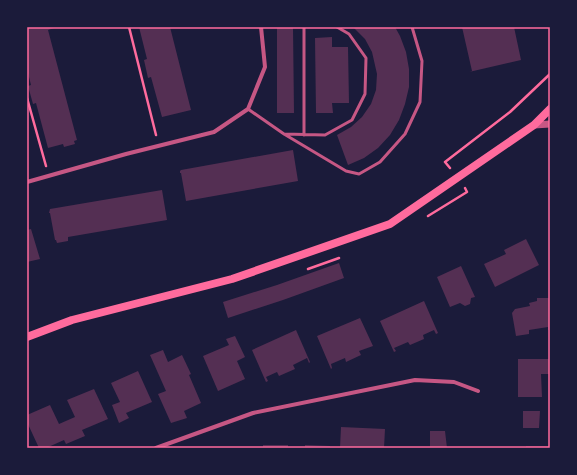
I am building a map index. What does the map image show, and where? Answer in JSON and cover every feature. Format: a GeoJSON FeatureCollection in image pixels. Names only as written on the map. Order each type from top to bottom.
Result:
{"type":"FeatureCollection","features":[{"type":"Feature","properties":{"kind":"main road"},"geometry":{"type":"LineString","coordinates":[[27,337],[72,320],[232,279],[390,224],[534,125],[550,109]]}},
{"type":"Feature","properties":{"kind":"street"},"geometry":{"type":"LineString","coordinates":[[27,182],[214,132],[248,109],[264,67],[261,27]]}},
{"type":"Feature","properties":{"kind":"street"},"geometry":{"type":"LineString","coordinates":[[534,125],[550,124]]}},
{"type":"Feature","properties":{"kind":"street"},"geometry":{"type":"LineString","coordinates":[[156,448],[253,413],[415,380],[454,382],[478,391]]}},
{"type":"Feature","properties":{"kind":"lane"},"geometry":{"type":"LineString","coordinates":[[304,27],[304,135]]}},
{"type":"Feature","properties":{"kind":"lane"},"geometry":{"type":"LineString","coordinates":[[284,134],[325,135],[352,120],[365,94],[366,58],[349,34],[336,27]]}},
{"type":"Feature","properties":{"kind":"lane"},"geometry":{"type":"LineString","coordinates":[[248,109],[284,134],[346,171],[359,174],[380,162],[405,134],[420,102],[422,61],[412,27]]}},
{"type":"Feature","properties":{"kind":"path"},"geometry":{"type":"LineString","coordinates":[[129,27],[159,146]]}},
{"type":"Feature","properties":{"kind":"path"},"geometry":{"type":"LineString","coordinates":[[27,98],[49,176]]}},
{"type":"Feature","properties":{"kind":"building"},"geometry":{"type":"Polygon","coordinates":[[[27,27],[57,27],[48,30],[77,140],[74,141],[75,144],[64,147],[63,144],[48,148],[36,103],[33,104],[28,86],[31,85],[27,69],[27,27]]]}},
{"type":"Feature","properties":{"kind":"building"},"geometry":{"type":"Polygon","coordinates":[[[139,27],[170,27],[191,110],[162,117],[151,77],[148,78],[144,60],[147,59],[139,27]]]}},
{"type":"Feature","properties":{"kind":"building"},"geometry":{"type":"Polygon","coordinates":[[[277,27],[293,27],[294,113],[277,113],[277,27]]]}},
{"type":"Feature","properties":{"kind":"building"},"geometry":{"type":"Polygon","coordinates":[[[353,27],[395,27],[406,52],[409,69],[409,87],[399,120],[390,135],[378,148],[364,158],[348,165],[337,135],[351,127],[362,117],[371,104],[376,90],[377,74],[372,52],[365,39],[353,27]]]}},
{"type":"Feature","properties":{"kind":"building"},"geometry":{"type":"Polygon","coordinates":[[[462,27],[514,27],[521,60],[469,72],[472,71],[462,27]]]}},
{"type":"Feature","properties":{"kind":"building"},"geometry":{"type":"Polygon","coordinates":[[[332,37],[332,47],[348,47],[349,103],[332,103],[333,113],[316,113],[315,38],[332,37]]]}},
{"type":"Feature","properties":{"kind":"building"},"geometry":{"type":"Polygon","coordinates":[[[293,150],[298,181],[186,201],[180,173],[181,170],[293,150]]]}},
{"type":"Feature","properties":{"kind":"building"},"geometry":{"type":"Polygon","coordinates":[[[162,190],[167,220],[68,237],[68,241],[57,243],[55,240],[49,213],[50,209],[162,190]]]}},
{"type":"Feature","properties":{"kind":"building"},"geometry":{"type":"Polygon","coordinates":[[[31,229],[40,259],[27,262],[27,230],[31,229]]]}},
{"type":"Feature","properties":{"kind":"building"},"geometry":{"type":"Polygon","coordinates":[[[526,239],[539,265],[495,287],[484,264],[506,254],[504,250],[526,239]]]}},
{"type":"Feature","properties":{"kind":"building"},"geometry":{"type":"Polygon","coordinates":[[[339,263],[344,278],[228,318],[223,302],[339,263]]]}},
{"type":"Feature","properties":{"kind":"building"},"geometry":{"type":"Polygon","coordinates":[[[461,266],[475,297],[471,298],[470,304],[465,306],[460,303],[450,307],[437,277],[461,266]]]}},
{"type":"Feature","properties":{"kind":"building"},"geometry":{"type":"Polygon","coordinates":[[[537,298],[550,298],[550,330],[548,330],[548,327],[529,330],[529,334],[516,336],[512,313],[515,309],[530,306],[529,303],[537,301],[537,298]]]}},
{"type":"Feature","properties":{"kind":"building"},"geometry":{"type":"Polygon","coordinates":[[[424,301],[438,333],[436,334],[434,330],[423,335],[424,339],[410,345],[408,342],[394,348],[396,351],[394,352],[380,321],[424,301]]]}},
{"type":"Feature","properties":{"kind":"building"},"geometry":{"type":"Polygon","coordinates":[[[360,318],[373,346],[359,351],[361,355],[346,362],[345,358],[331,364],[331,369],[317,336],[360,318]]]}},
{"type":"Feature","properties":{"kind":"building"},"geometry":{"type":"Polygon","coordinates":[[[296,330],[310,362],[309,363],[307,358],[293,365],[295,369],[279,376],[277,372],[266,377],[268,381],[266,382],[252,350],[296,330]]]}},
{"type":"Feature","properties":{"kind":"building"},"geometry":{"type":"Polygon","coordinates":[[[235,336],[245,357],[237,361],[245,379],[218,391],[203,356],[229,345],[226,339],[235,336]]]}},
{"type":"Feature","properties":{"kind":"building"},"geometry":{"type":"Polygon","coordinates":[[[163,350],[168,362],[182,355],[191,374],[189,375],[201,403],[184,411],[187,418],[171,423],[158,394],[166,391],[150,355],[163,350]]]}},
{"type":"Feature","properties":{"kind":"building"},"geometry":{"type":"Polygon","coordinates":[[[518,359],[550,359],[550,374],[541,374],[542,397],[518,397],[518,359]]]}},
{"type":"Feature","properties":{"kind":"building"},"geometry":{"type":"Polygon","coordinates":[[[138,371],[152,402],[126,413],[129,418],[119,423],[112,405],[120,402],[111,383],[138,371]]]}},
{"type":"Feature","properties":{"kind":"building"},"geometry":{"type":"Polygon","coordinates":[[[94,389],[108,419],[82,430],[85,436],[66,444],[64,440],[46,448],[39,448],[27,422],[27,415],[50,405],[59,424],[75,417],[67,400],[94,389]]]}},
{"type":"Feature","properties":{"kind":"building"},"geometry":{"type":"Polygon","coordinates":[[[523,411],[540,411],[539,428],[523,428],[523,411]]]}},
{"type":"Feature","properties":{"kind":"building"},"geometry":{"type":"Polygon","coordinates":[[[341,427],[385,429],[384,448],[340,448],[341,427]]]}},
{"type":"Feature","properties":{"kind":"building"},"geometry":{"type":"Polygon","coordinates":[[[430,431],[445,431],[447,448],[430,448],[430,431]]]}},
{"type":"Feature","properties":{"kind":"building"},"geometry":{"type":"Polygon","coordinates":[[[263,445],[288,445],[288,448],[263,448],[263,445]]]}},
{"type":"Feature","properties":{"kind":"building"},"geometry":{"type":"Polygon","coordinates":[[[305,445],[330,446],[330,448],[305,448],[305,445]]]}},
{"type":"Feature","properties":{"kind":"building"},"geometry":{"type":"Polygon","coordinates":[[[526,446],[550,446],[550,448],[526,448],[526,446]]]}}]}
